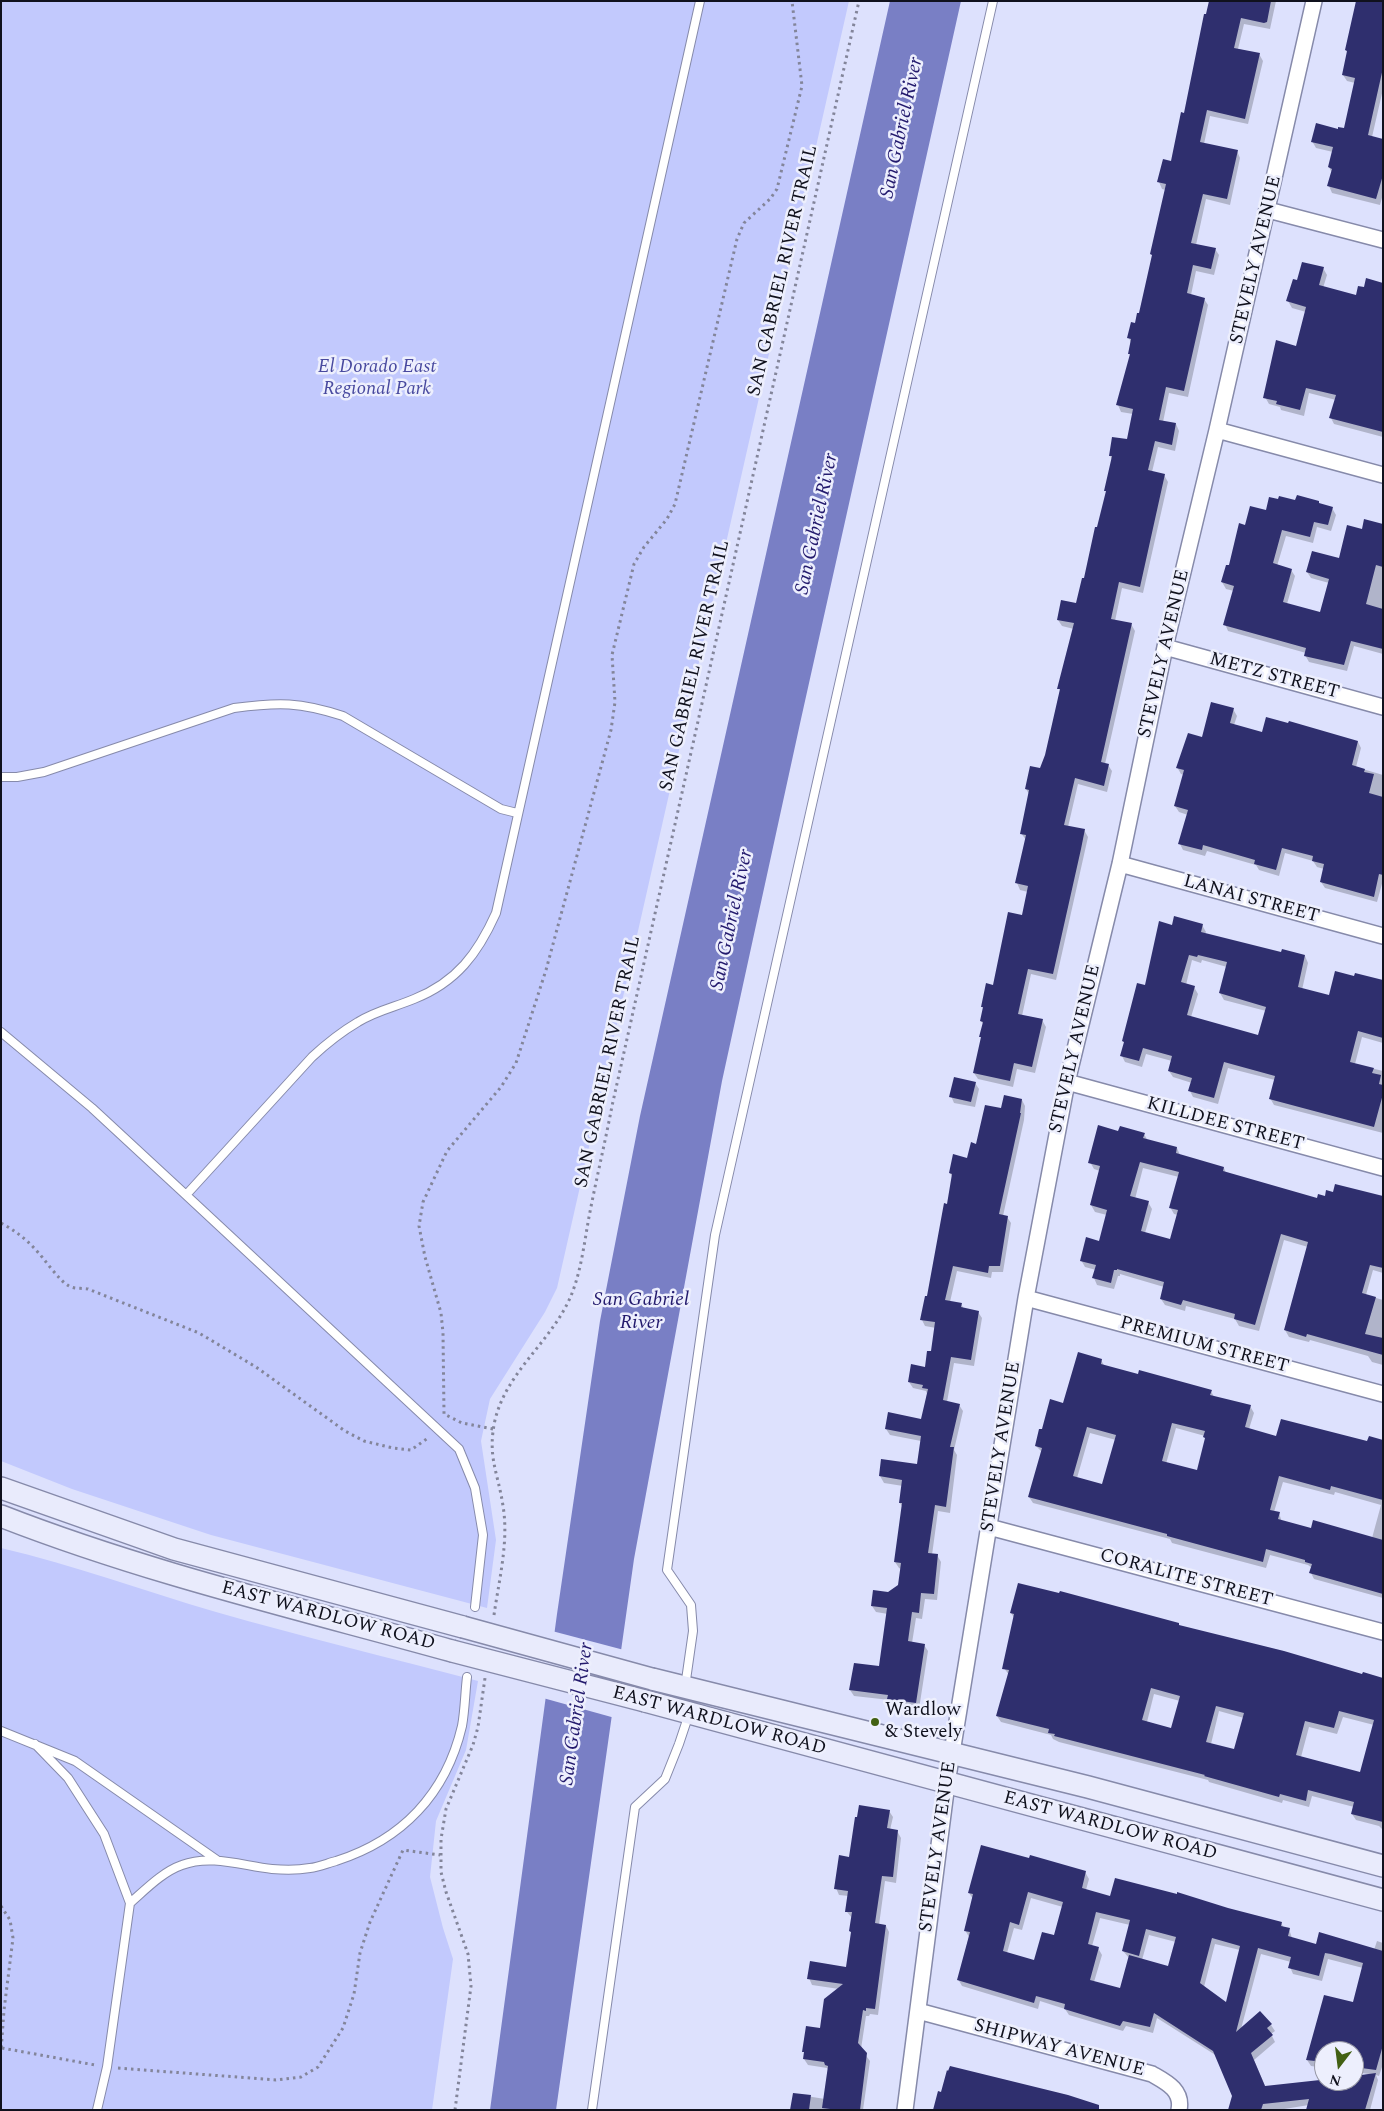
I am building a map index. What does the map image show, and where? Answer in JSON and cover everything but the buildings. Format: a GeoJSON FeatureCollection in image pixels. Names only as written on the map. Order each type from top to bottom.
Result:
{"type":"FeatureCollection","features":[{"type":"Feature","properties":{"kind":"main road","name":"EAST WARDLOW ROAD"},"geometry":{"type":"LineString","coordinates":[[1,1488],[174,1549],[652,1679],[952,1753],[1383,1866]]}},
{"type":"Feature","properties":{"kind":"main road","name":"EAST WARDLOW ROAD"},"geometry":{"type":"LineString","coordinates":[[1,1516],[62,1540],[195,1580],[452,1651],[645,1701],[1383,1900]]}},
{"type":"Feature","properties":{"kind":"street","name":"STEVELY AVENUE"},"geometry":{"type":"LineString","coordinates":[[905,2110],[947,1783],[1026,1298],[1067,1082],[1120,864],[1165,647],[1268,210],[1314,1]]}},
{"type":"Feature","properties":{"kind":"street"},"geometry":{"type":"LineString","coordinates":[[1268,210],[1383,240]]}},
{"type":"Feature","properties":{"kind":"street"},"geometry":{"type":"LineString","coordinates":[[1217,430],[1383,475]]}},
{"type":"Feature","properties":{"kind":"street","name":"METZ STREET"},"geometry":{"type":"LineString","coordinates":[[1165,647],[1383,707]]}},
{"type":"Feature","properties":{"kind":"street","name":"LANAI STREET"},"geometry":{"type":"LineString","coordinates":[[1120,864],[1383,936]]}},
{"type":"Feature","properties":{"kind":"street","name":"KILLDEE STREET"},"geometry":{"type":"LineString","coordinates":[[1067,1082],[1383,1168]]}},
{"type":"Feature","properties":{"kind":"street","name":"PREMIUM STREET"},"geometry":{"type":"LineString","coordinates":[[1026,1298],[1383,1394]]}},
{"type":"Feature","properties":{"kind":"street","name":"CORALITE STREET"},"geometry":{"type":"LineString","coordinates":[[989,1527],[1383,1632]]}},
{"type":"Feature","properties":{"kind":"street","name":"SHIPWAY AVENUE"},"geometry":{"type":"LineString","coordinates":[[918,2011],[1152,2074],[1176,2089],[1180,2103],[1179,2110]]}},
{"type":"Feature","properties":{"kind":"lane"},"geometry":{"type":"LineString","coordinates":[[186,1195],[312,1057],[331,1040],[358,1022],[384,1009],[415,999],[442,985],[464,966],[485,938],[496,913],[700,1]]}},
{"type":"Feature","properties":{"kind":"lane"},"geometry":{"type":"LineString","coordinates":[[685,1687],[693,1631],[690,1605],[666,1570],[715,1236],[993,1]]}},
{"type":"Feature","properties":{"kind":"lane"},"geometry":{"type":"LineString","coordinates":[[1,778],[44,772],[234,708],[293,703],[315,707],[343,716],[501,809],[517,813]]}},
{"type":"Feature","properties":{"kind":"lane"},"geometry":{"type":"LineString","coordinates":[[1,1032],[92,1108],[459,1449],[475,1488],[483,1535],[475,1607]]}},
{"type":"Feature","properties":{"kind":"lane"},"geometry":{"type":"LineString","coordinates":[[130,1904],[154,1883],[182,1865],[217,1860],[273,1869],[311,1868],[358,1854],[391,1836],[416,1815],[440,1780],[454,1750],[462,1725],[466,1677]]}},
{"type":"Feature","properties":{"kind":"lane"},"geometry":{"type":"LineString","coordinates":[[592,2110],[635,1807],[665,1779],[689,1714]]}},
{"type":"Feature","properties":{"kind":"lane"},"geometry":{"type":"LineString","coordinates":[[1,1731],[75,1761],[217,1860]]}},
{"type":"Feature","properties":{"kind":"lane"},"geometry":{"type":"LineString","coordinates":[[35,1744],[68,1778],[104,1834],[130,1904],[107,2067],[97,2110]]}},
{"type":"Feature","properties":{"kind":"path"},"geometry":{"type":"LineString","coordinates":[[494,1429],[462,1423],[444,1414],[443,1333],[441,1313],[425,1257],[419,1226],[423,1202],[447,1151],[501,1087],[516,1063],[546,970],[611,730],[615,702],[612,655],[634,564],[644,547],[667,519],[676,504],[737,239],[744,223],[770,199],[777,189],[802,86],[792,1]]}},
{"type":"Feature","properties":{"kind":"path","name":"SAN GABRIEL RIVER TRAIL"},"geometry":{"type":"LineString","coordinates":[[493,1621],[504,1532],[503,1506],[492,1457],[494,1429],[499,1406],[510,1383],[561,1317],[578,1275],[612,1106],[859,1]]}},
{"type":"Feature","properties":{"kind":"path"},"geometry":{"type":"LineString","coordinates":[[1,1223],[18,1233],[33,1246],[55,1271],[58,1278],[70,1287],[88,1289],[199,1333],[240,1356],[345,1431],[364,1441],[392,1448],[412,1450],[430,1436]]}},
{"type":"Feature","properties":{"kind":"path"},"geometry":{"type":"LineString","coordinates":[[455,2110],[470,2001],[470,1970],[463,1939],[446,1892],[440,1855],[444,1816],[469,1758],[478,1727],[486,1669]]}},
{"type":"Feature","properties":{"kind":"path"},"geometry":{"type":"LineString","coordinates":[[1,1906],[10,1920],[13,1938],[4,2010],[2,2050],[107,2067],[276,2080],[301,2077],[318,2067],[343,2028],[354,1994],[360,1953],[370,1922],[403,1850],[440,1855]]}},
{"type":"Feature","properties":{"kind":"green space","name":"El Dorado East Regional Park"},"geometry":{"type":"Polygon","coordinates":[[[1,1],[849,1],[557,1288],[545,1312],[490,1399],[481,1441],[496,1540],[487,1608],[211,1535],[72,1489],[1,1461],[1,1]]]}},
{"type":"Feature","properties":{"kind":"green space"},"geometry":{"type":"Polygon","coordinates":[[[1,1548],[55,1562],[249,1621],[478,1681],[466,1750],[436,1821],[430,1877],[453,1959],[432,2110],[1,2110],[1,1548]]]}},
{"type":"Feature","properties":{"kind":"water","name":"San Gabriel River"},"geometry":{"type":"Polygon","coordinates":[[[890,1],[961,1],[722,1081],[634,1559],[556,2110],[490,2110],[557,1614],[600,1321],[640,1116],[890,1]]]}},
{"type":"Feature","properties":{"kind":"pier"},"geometry":{"type":"Polygon","coordinates":[[[552,1631],[624,1650],[615,1718],[543,1698],[552,1631]]]}},
{"type":"Feature","properties":{"kind":"place","name":"Wardlow & Stevely"},"geometry":{"type":"Point","coordinates":[875,1722]}}]}
